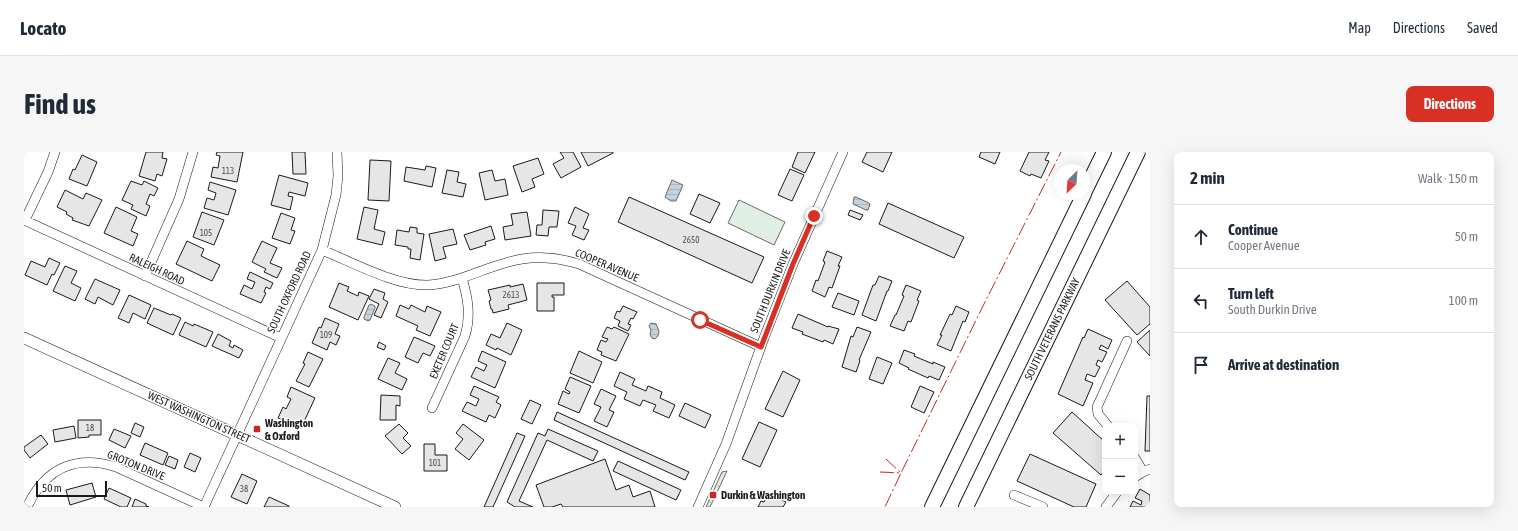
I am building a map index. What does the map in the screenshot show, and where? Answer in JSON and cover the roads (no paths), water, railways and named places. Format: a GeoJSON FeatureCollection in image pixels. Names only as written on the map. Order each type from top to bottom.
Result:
{"type":"FeatureCollection","features":[{"type":"Feature","properties":{"kind":"highway"},"geometry":{"type":"LineString","coordinates":[[1090,181],[1104,152]]}},
{"type":"Feature","properties":{"kind":"highway","name":"SOUTH VETERANS PARKWAY"},"geometry":{"type":"LineString","coordinates":[[966,507],[1138,152]]}},
{"type":"Feature","properties":{"kind":"highway"},"geometry":{"type":"LineString","coordinates":[[932,507],[1081,200]]}},
{"type":"Feature","properties":{"kind":"highway"},"geometry":{"type":"LineString","coordinates":[[938,507],[958,453]]}},
{"type":"Feature","properties":{"kind":"street"},"geometry":{"type":"LineString","coordinates":[[24,220],[48,172],[55,152]]}},
{"type":"Feature","properties":{"kind":"street"},"geometry":{"type":"LineString","coordinates":[[145,276],[179,199],[193,152]]}},
{"type":"Feature","properties":{"kind":"street","name":"SOUTH OXFORD ROAD"},"geometry":{"type":"LineString","coordinates":[[204,507],[322,250],[336,195],[338,176],[337,152]]}},
{"type":"Feature","properties":{"kind":"street","name":"SOUTH DURKIN DRIVE"},"geometry":{"type":"LineString","coordinates":[[698,507],[726,444],[793,264],[843,152]]}},
{"type":"Feature","properties":{"kind":"street","name":"RALEIGH ROAD"},"geometry":{"type":"LineString","coordinates":[[24,220],[281,338]]}},
{"type":"Feature","properties":{"kind":"street","name":"COOPER AVENUE"},"geometry":{"type":"LineString","coordinates":[[322,250],[383,275],[412,284],[427,285],[439,284],[462,278],[520,259],[538,257],[568,260],[761,347]]}},
{"type":"Feature","properties":{"kind":"street","name":"EXETER COURT"},"geometry":{"type":"LineString","coordinates":[[432,408],[465,336],[468,325],[468,302],[462,278]]}},
{"type":"Feature","properties":{"kind":"street","name":"WEST WASHINGTON STREET"},"geometry":{"type":"LineString","coordinates":[[24,339],[237,434],[395,507]]}},
{"type":"Feature","properties":{"kind":"street"},"geometry":{"type":"LineString","coordinates":[[1106,423],[1098,414],[1097,407],[1127,341]]}},
{"type":"Feature","properties":{"kind":"street"},"geometry":{"type":"LineString","coordinates":[[1136,459],[1146,470]]}},
{"type":"Feature","properties":{"kind":"street","name":"GROTON DRIVE"},"geometry":{"type":"LineString","coordinates":[[27,507],[36,490],[50,475],[69,466],[90,461],[116,467],[204,507]]}},
{"type":"Feature","properties":{"kind":"street"},"geometry":{"type":"LineString","coordinates":[[1014,495],[1043,507]]}},
{"type":"Feature","properties":{"kind":"street"},"geometry":{"type":"LineString","coordinates":[[1106,507],[1115,495]]}},
{"type":"Feature","properties":{"kind":"place","name":"Washington & Oxford"},"geometry":{"type":"Point","coordinates":[257,429]}},
{"type":"Feature","properties":{"kind":"place","name":"Durkin & Washington"},"geometry":{"type":"Point","coordinates":[713,495]}}]}
